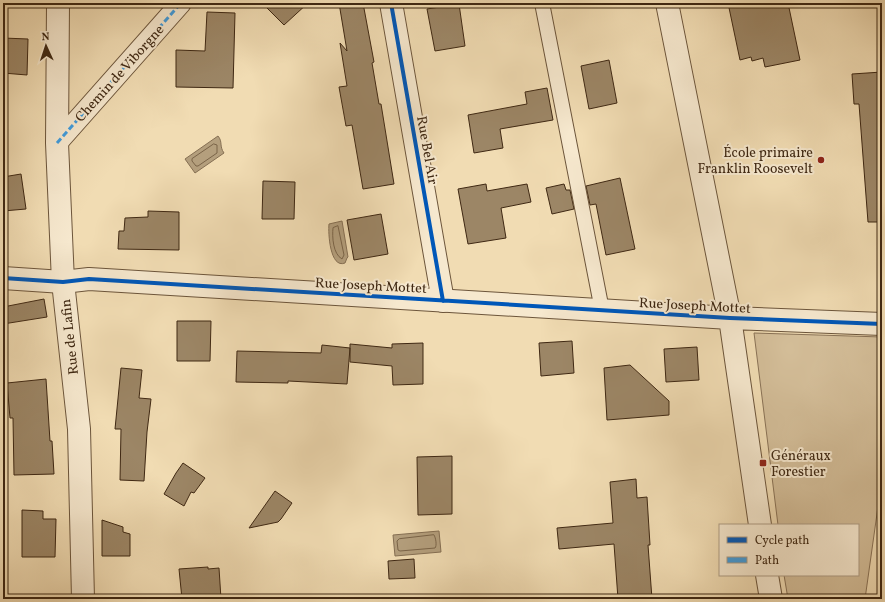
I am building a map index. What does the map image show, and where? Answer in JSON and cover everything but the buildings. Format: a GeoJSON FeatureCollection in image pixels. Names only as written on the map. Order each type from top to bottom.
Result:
{"type":"FeatureCollection","features":[{"type":"Feature","properties":{"kind":"street","name":"Rue de Lafin"},"geometry":{"type":"LineString","coordinates":[[58,3],[56,143],[63,282],[79,429],[83,599]]}},
{"type":"Feature","properties":{"kind":"street","name":"Chemin de Viborgne"},"geometry":{"type":"LineString","coordinates":[[56,143],[181,3]]}},
{"type":"Feature","properties":{"kind":"street","name":"Rue Bel Air"},"geometry":{"type":"LineString","coordinates":[[391,3],[443,301]]}},
{"type":"Feature","properties":{"kind":"street"},"geometry":{"type":"LineString","coordinates":[[667,3],[730,318],[760,524]]}},
{"type":"Feature","properties":{"kind":"street","name":"Rue Joseph Mottet"},"geometry":{"type":"LineString","coordinates":[[3,278],[63,282],[89,280],[730,318],[882,324]]}},
{"type":"Feature","properties":{"kind":"street"},"geometry":{"type":"LineString","coordinates":[[767,576],[771,599]]}},
{"type":"Feature","properties":{"kind":"lane"},"geometry":{"type":"LineString","coordinates":[[542,3],[602,310]]}},
{"type":"Feature","properties":{"kind":"shaded area"},"geometry":{"type":"Polygon","coordinates":[[[754,333],[882,337],[882,478],[865,599],[788,599],[784,576],[859,576],[859,524],[778,524],[754,333]]]}},
{"type":"Feature","properties":{"kind":"water"},"geometry":{"type":"Polygon","coordinates":[[[218,136],[224,153],[195,173],[185,159],[218,136]]]}},
{"type":"Feature","properties":{"kind":"water"},"geometry":{"type":"Polygon","coordinates":[[[342,221],[348,257],[345,263],[336,261],[333,256],[329,235],[329,224],[342,221]]]}},
{"type":"Feature","properties":{"kind":"water"},"geometry":{"type":"Polygon","coordinates":[[[439,531],[441,552],[395,556],[393,535],[439,531]]]}},
{"type":"Feature","properties":{"kind":"marked path"},"geometry":{"type":"LineString","coordinates":[[57,143],[181,3]]}},
{"type":"Feature","properties":{"kind":"cycle path"},"geometry":{"type":"LineString","coordinates":[[391,3],[443,301]]}},
{"type":"Feature","properties":{"kind":"cycle path"},"geometry":{"type":"LineString","coordinates":[[3,278],[63,282],[89,279],[730,318],[882,324]]}},
{"type":"Feature","properties":{"kind":"place","name":"École primaire Franklin Roosevelt"},"geometry":{"type":"Point","coordinates":[821,160]}},
{"type":"Feature","properties":{"kind":"place","name":"Généraux Forestier"},"geometry":{"type":"Point","coordinates":[763,463]}}]}
